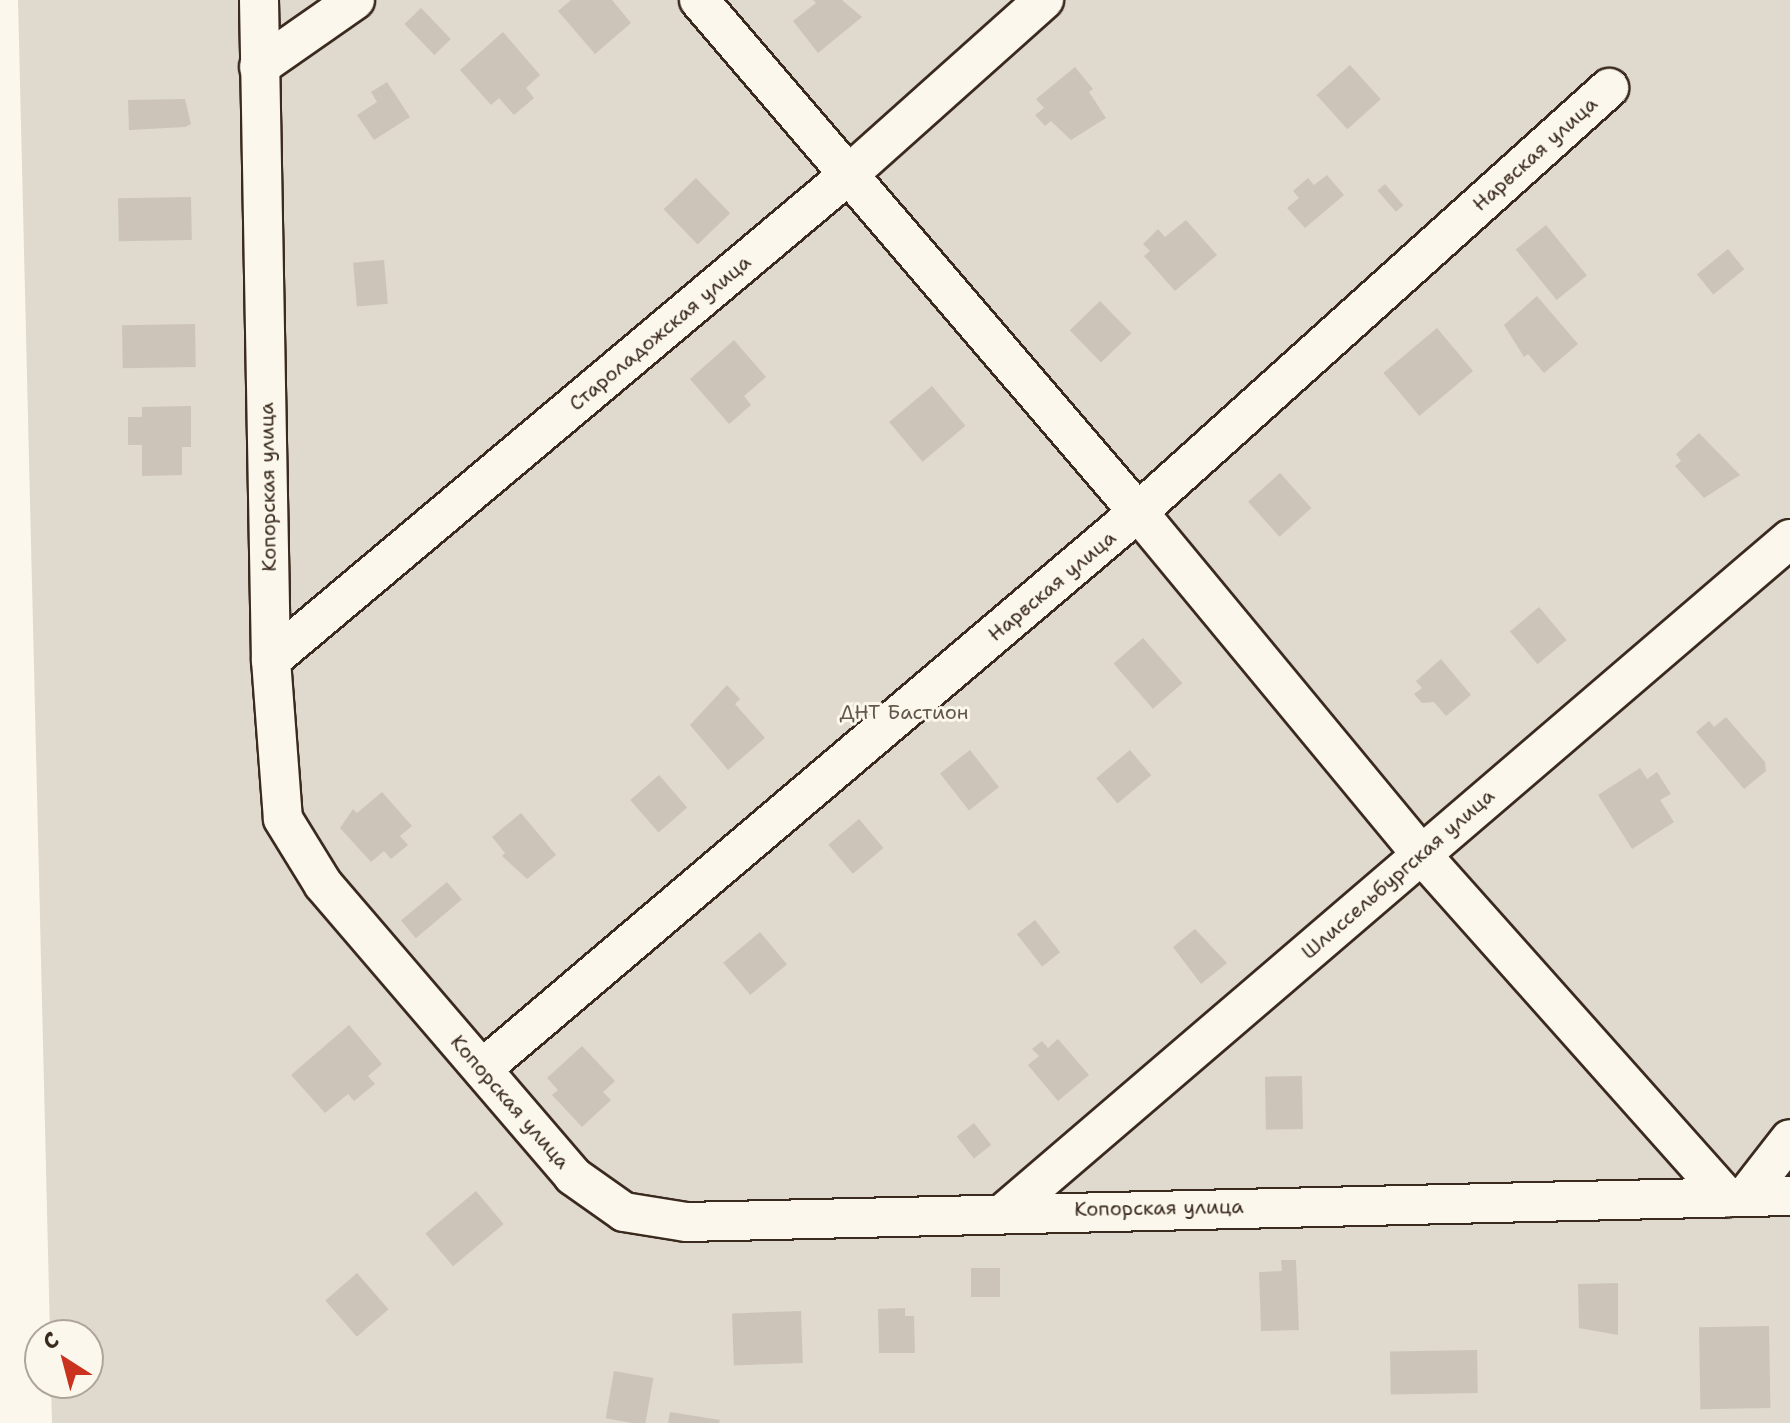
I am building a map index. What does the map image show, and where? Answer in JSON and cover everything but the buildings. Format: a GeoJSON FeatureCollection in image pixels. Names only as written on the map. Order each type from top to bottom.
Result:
{"type":"FeatureCollection","features":[{"type":"Feature","properties":{"kind":"street","name":"Копорская улица"},"geometry":{"type":"LineString","coordinates":[[259,0],[271,660],[283,819],[323,884],[573,1176],[624,1212],[686,1222],[947,1219],[1007,1210],[1790,1196]]}},
{"type":"Feature","properties":{"kind":"street"},"geometry":{"type":"LineString","coordinates":[[259,67],[355,0]]}},
{"type":"Feature","properties":{"kind":"street"},"geometry":{"type":"LineString","coordinates":[[699,0],[1138,512],[1421,854],[1736,1198],[1790,1139]]}},
{"type":"Feature","properties":{"kind":"street","name":"Староладожская улица"},"geometry":{"type":"LineString","coordinates":[[271,660],[848,175],[1044,0]]}},
{"type":"Feature","properties":{"kind":"street","name":"Нарвская улица"},"geometry":{"type":"LineString","coordinates":[[482,1069],[1138,512],[1609,88]]}},
{"type":"Feature","properties":{"kind":"street","name":"Шлиссельбургская улица"},"geometry":{"type":"LineString","coordinates":[[1007,1210],[1790,539]]}},
{"type":"Feature","properties":{"kind":"green space","name":"ДНТ Бастион"},"geometry":{"type":"Polygon","coordinates":[[[18,0],[1790,0],[1790,1423],[52,1423],[51,1399],[104,1399],[104,1319],[50,1319],[18,0]]]}}]}
